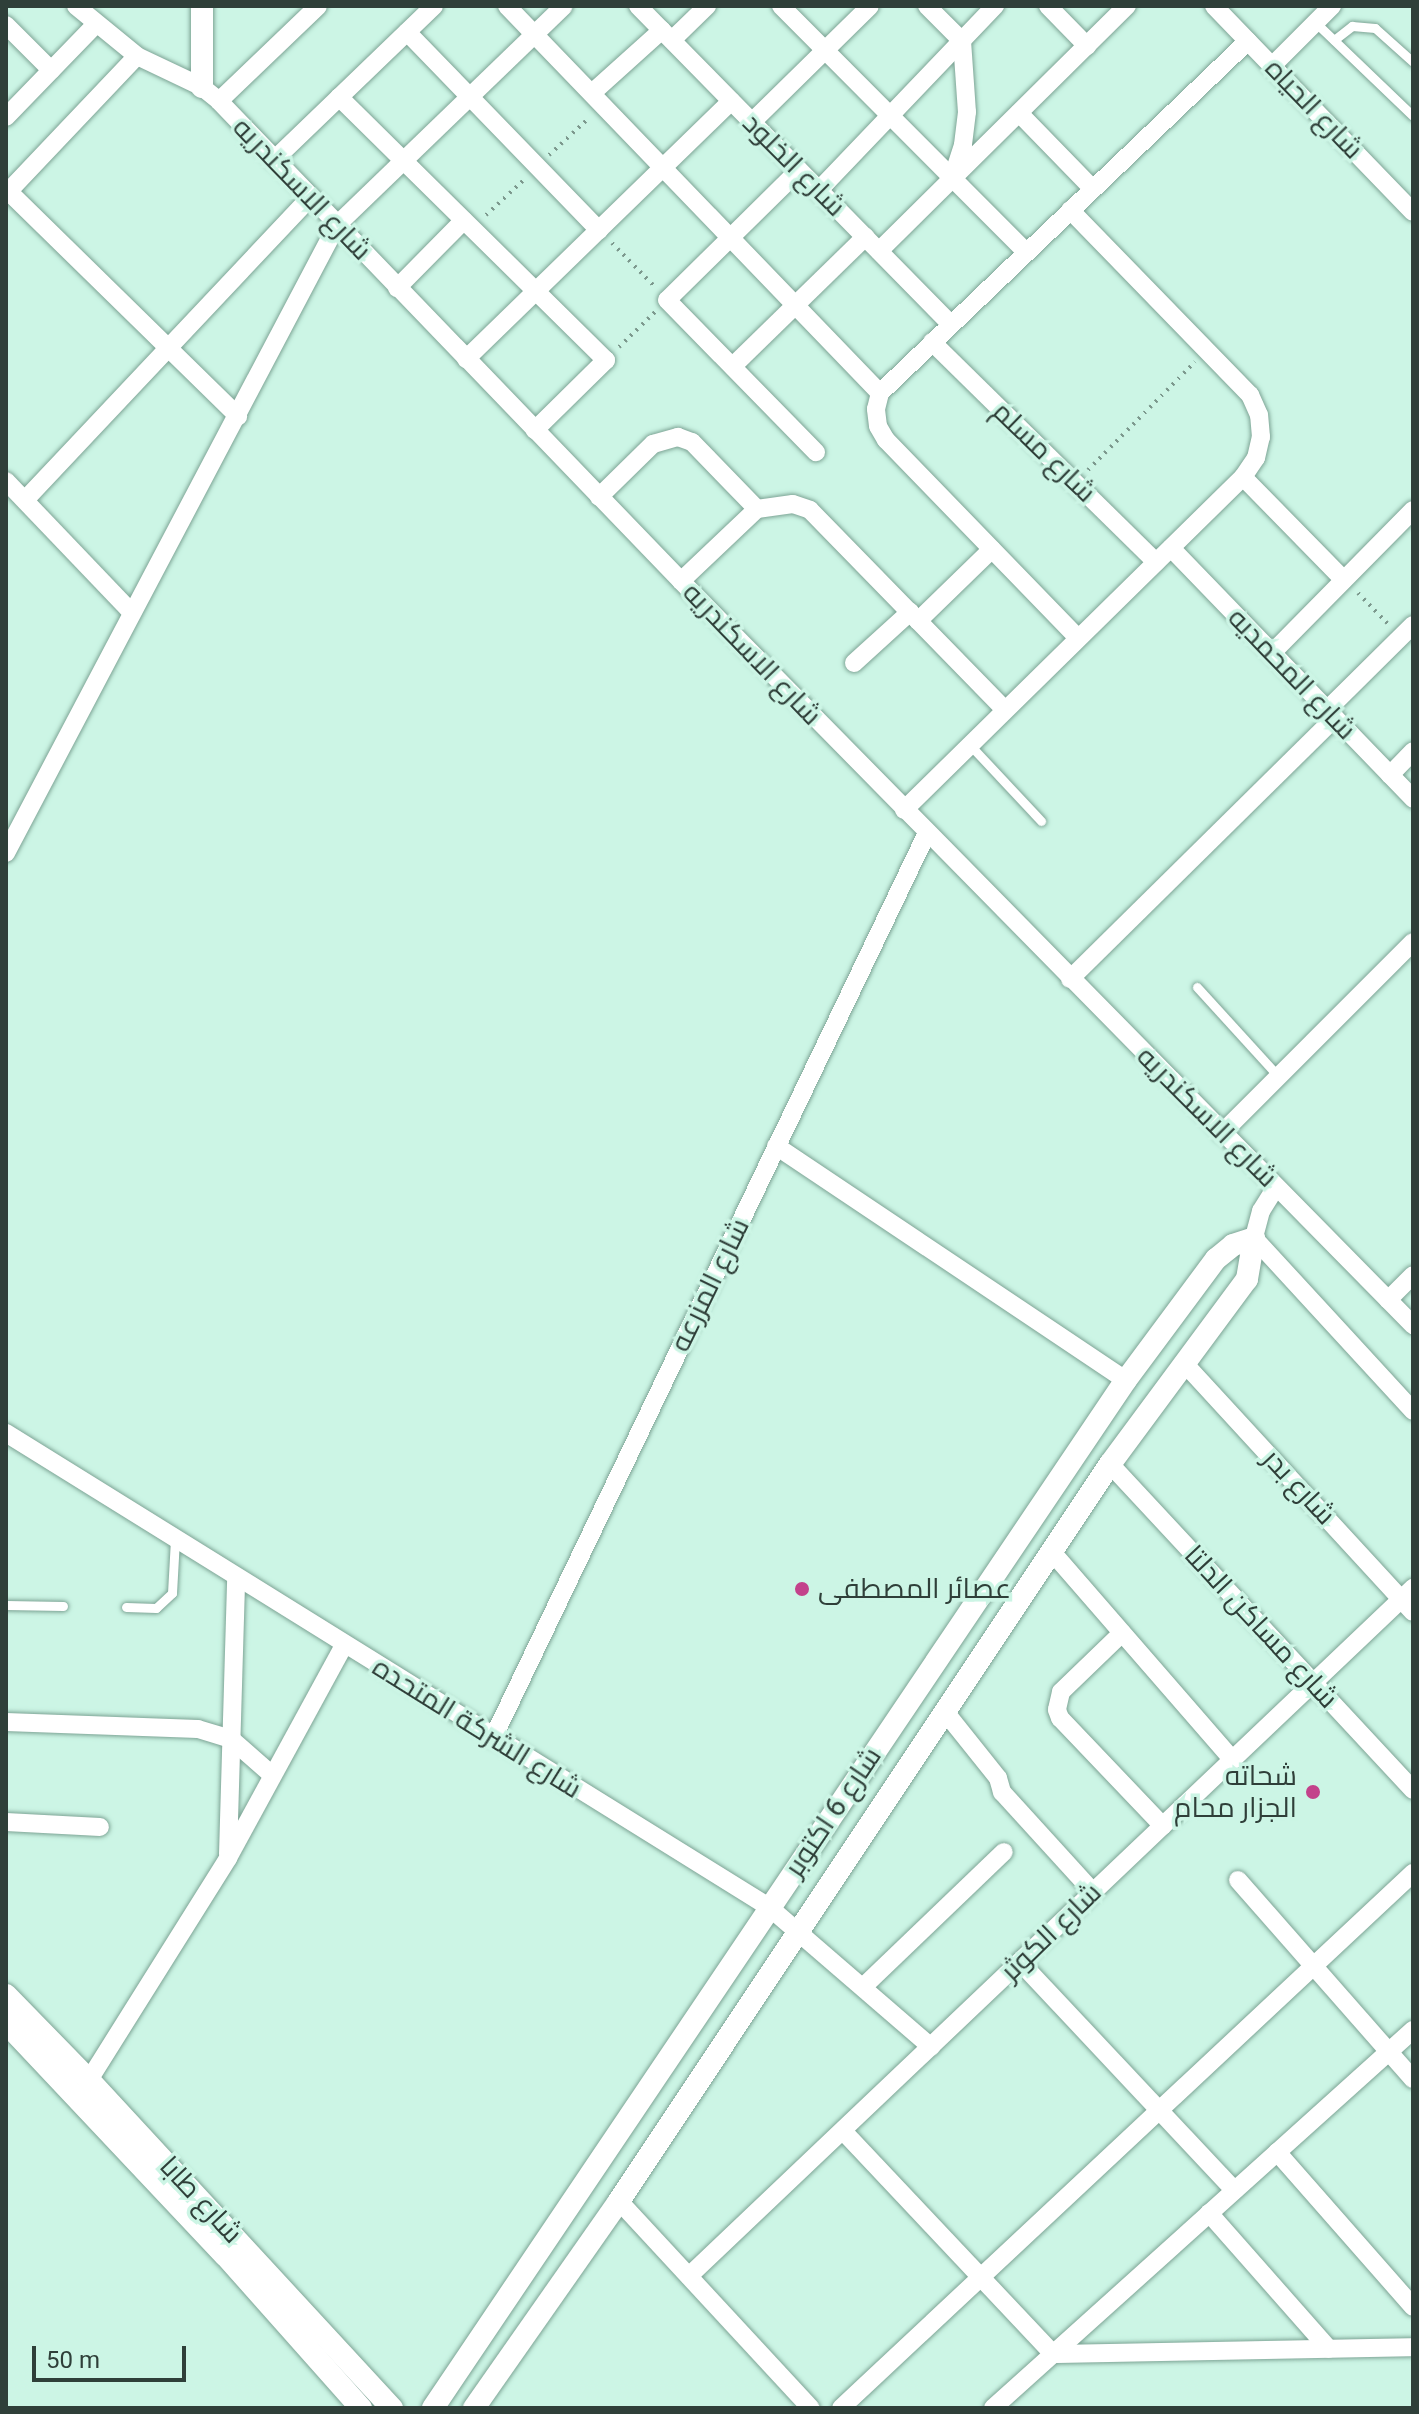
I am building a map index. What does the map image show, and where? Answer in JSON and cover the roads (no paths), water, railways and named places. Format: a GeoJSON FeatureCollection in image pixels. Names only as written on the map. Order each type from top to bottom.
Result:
{"type":"FeatureCollection","features":[{"type":"Feature","properties":{"kind":"street","name":"شارع الاسكندريه"},"geometry":{"type":"LineString","coordinates":[[76,6],[137,56],[210,94],[904,810],[1413,1325]]}},
{"type":"Feature","properties":{"kind":"street"},"geometry":{"type":"LineString","coordinates":[[202,6],[210,94]]}},
{"type":"Feature","properties":{"kind":"street"},"geometry":{"type":"LineString","coordinates":[[210,94],[318,6]]}},
{"type":"Feature","properties":{"kind":"street"},"geometry":{"type":"LineString","coordinates":[[274,160],[434,6]]}},
{"type":"Feature","properties":{"kind":"street"},"geometry":{"type":"LineString","coordinates":[[507,6],[880,393]]}},
{"type":"Feature","properties":{"kind":"street"},"geometry":{"type":"LineString","coordinates":[[6,853],[337,225],[564,6]]}},
{"type":"Feature","properties":{"kind":"street","name":"شارع الخلود"},"geometry":{"type":"LineString","coordinates":[[638,6],[951,324]]}},
{"type":"Feature","properties":{"kind":"street"},"geometry":{"type":"LineString","coordinates":[[592,93],[707,6]]}},
{"type":"Feature","properties":{"kind":"street"},"geometry":{"type":"LineString","coordinates":[[781,6],[1026,252]]}},
{"type":"Feature","properties":{"kind":"street"},"geometry":{"type":"LineString","coordinates":[[752,122],[870,6]]}},
{"type":"Feature","properties":{"kind":"street"},"geometry":{"type":"LineString","coordinates":[[927,6],[962,41],[967,112],[963,145],[952,178]]}},
{"type":"Feature","properties":{"kind":"street"},"geometry":{"type":"LineString","coordinates":[[819,190],[995,6]]}},
{"type":"Feature","properties":{"kind":"street"},"geometry":{"type":"LineString","coordinates":[[1048,6],[1087,46]]}},
{"type":"Feature","properties":{"kind":"street"},"geometry":{"type":"LineString","coordinates":[[879,251],[1127,6]]}},
{"type":"Feature","properties":{"kind":"street","name":"شارع الحياه"},"geometry":{"type":"LineString","coordinates":[[1214,6],[1413,212]]}},
{"type":"Feature","properties":{"kind":"street"},"geometry":{"type":"LineString","coordinates":[[1272,66],[1321,12]]}},
{"type":"Feature","properties":{"kind":"street"},"geometry":{"type":"LineString","coordinates":[[6,117],[96,24]]}},
{"type":"Feature","properties":{"kind":"street"},"geometry":{"type":"LineString","coordinates":[[6,25],[51,70]]}},
{"type":"Feature","properties":{"kind":"street"},"geometry":{"type":"LineString","coordinates":[[407,32],[599,230]]}},
{"type":"Feature","properties":{"kind":"street"},"geometry":{"type":"LineString","coordinates":[[1078,638],[886,440],[877,417],[880,393],[1248,41]]}},
{"type":"Feature","properties":{"kind":"street"},"geometry":{"type":"LineString","coordinates":[[137,56],[7,191],[238,416]]}},
{"type":"Feature","properties":{"kind":"street"},"geometry":{"type":"LineString","coordinates":[[339,97],[606,360],[535,430]]}},
{"type":"Feature","properties":{"kind":"street"},"geometry":{"type":"LineString","coordinates":[[466,359],[731,101]]}},
{"type":"Feature","properties":{"kind":"street"},"geometry":{"type":"LineString","coordinates":[[1019,113],[1093,189]]}},
{"type":"Feature","properties":{"kind":"street"},"geometry":{"type":"LineString","coordinates":[[799,170],[667,300],[816,452]]}},
{"type":"Feature","properties":{"kind":"street"},"geometry":{"type":"LineString","coordinates":[[25,500],[310,198]]}},
{"type":"Feature","properties":{"kind":"street"},"geometry":{"type":"LineString","coordinates":[[904,810],[1243,477],[1256,458],[1261,437],[1259,415],[1250,395],[1070,210]]}},
{"type":"Feature","properties":{"kind":"street"},"geometry":{"type":"LineString","coordinates":[[397,288],[464,220]]}},
{"type":"Feature","properties":{"kind":"street"},"geometry":{"type":"LineString","coordinates":[[733,366],[865,237]]}},
{"type":"Feature","properties":{"kind":"street","name":"شارع مسلم"},"geometry":{"type":"LineString","coordinates":[[932,342],[1156,562]]}},
{"type":"Feature","properties":{"kind":"street"},"geometry":{"type":"LineString","coordinates":[[599,497],[653,444],[678,437],[692,442],[757,509]]}},
{"type":"Feature","properties":{"kind":"street"},"geometry":{"type":"LineString","coordinates":[[1243,477],[1344,580]]}},
{"type":"Feature","properties":{"kind":"street"},"geometry":{"type":"LineString","coordinates":[[6,481],[131,612]]}},
{"type":"Feature","properties":{"kind":"street"},"geometry":{"type":"LineString","coordinates":[[681,581],[757,509],[793,504],[810,510],[1005,710]]}},
{"type":"Feature","properties":{"kind":"street"},"geometry":{"type":"LineString","coordinates":[[1272,653],[1413,511]]}},
{"type":"Feature","properties":{"kind":"street","name":"شارع المحمديه"},"geometry":{"type":"LineString","coordinates":[[1171,548],[1413,799]]}},
{"type":"Feature","properties":{"kind":"street"},"geometry":{"type":"LineString","coordinates":[[854,663],[992,549]]}},
{"type":"Feature","properties":{"kind":"street"},"geometry":{"type":"LineString","coordinates":[[1070,979],[1409,638]]}},
{"type":"Feature","properties":{"kind":"street"},"geometry":{"type":"LineString","coordinates":[[1390,775],[1413,751]]}},
{"type":"Feature","properties":{"kind":"street","name":"شارع المزرعه"},"geometry":{"type":"LineString","coordinates":[[493,1738],[927,833]]}},
{"type":"Feature","properties":{"kind":"street"},"geometry":{"type":"LineString","coordinates":[[1222,1133],[1413,942]]}},
{"type":"Feature","properties":{"kind":"street"},"geometry":{"type":"LineString","coordinates":[[776,1146],[1126,1380]]}},
{"type":"Feature","properties":{"kind":"street","name":"شارع 6 اكتوبر"},"geometry":{"type":"LineString","coordinates":[[474,2408],[619,2201],[1110,1464],[1247,1279],[1261,1211],[1276,1187]]}},
{"type":"Feature","properties":{"kind":"street"},"geometry":{"type":"LineString","coordinates":[[1254,1238],[1413,1411]]}},
{"type":"Feature","properties":{"kind":"street","name":"شارع 6 اكتوبر"},"geometry":{"type":"LineString","coordinates":[[433,2408],[1126,1380],[1216,1259],[1233,1245],[1254,1238]]}},
{"type":"Feature","properties":{"kind":"street"},"geometry":{"type":"LineString","coordinates":[[1388,1300],[1413,1275]]}},
{"type":"Feature","properties":{"kind":"street","name":"شارع بدر"},"geometry":{"type":"LineString","coordinates":[[1184,1363],[1409,1600]]}},
{"type":"Feature","properties":{"kind":"street","name":"شارع الشركة المتحده"},"geometry":{"type":"LineString","coordinates":[[6,1433],[769,1907],[931,2047]]}},
{"type":"Feature","properties":{"kind":"street","name":"شارع مساكن الدلتا"},"geometry":{"type":"LineString","coordinates":[[1110,1464],[1413,1790]]}},
{"type":"Feature","properties":{"kind":"street"},"geometry":{"type":"LineString","coordinates":[[1052,1552],[1233,1760]]}},
{"type":"Feature","properties":{"kind":"street"},"geometry":{"type":"LineString","coordinates":[[228,1858],[236,1577]]}},
{"type":"Feature","properties":{"kind":"street","name":"شارع الكوثر"},"geometry":{"type":"LineString","coordinates":[[689,2276],[1313,1683],[1409,1600]]}},
{"type":"Feature","properties":{"kind":"street"},"geometry":{"type":"LineString","coordinates":[[1122,1633],[1061,1692],[1057,1710],[1060,1718],[1163,1826]]}},
{"type":"Feature","properties":{"kind":"street"},"geometry":{"type":"LineString","coordinates":[[89,2080],[228,1858],[344,1645]]}},
{"type":"Feature","properties":{"kind":"street"},"geometry":{"type":"LineString","coordinates":[[946,1713],[998,1778],[1002,1792],[1093,1892]]}},
{"type":"Feature","properties":{"kind":"street"},"geometry":{"type":"LineString","coordinates":[[6,1722],[198,1729],[231,1739],[272,1775]]}},
{"type":"Feature","properties":{"kind":"street"},"geometry":{"type":"LineString","coordinates":[[6,1822],[100,1827]]}},
{"type":"Feature","properties":{"kind":"street"},"geometry":{"type":"LineString","coordinates":[[863,1987],[1004,1852]]}},
{"type":"Feature","properties":{"kind":"street"},"geometry":{"type":"LineString","coordinates":[[841,2408],[1413,1873]]}},
{"type":"Feature","properties":{"kind":"street"},"geometry":{"type":"LineString","coordinates":[[1238,1880],[1413,2079]]}},
{"type":"Feature","properties":{"kind":"street"},"geometry":{"type":"LineString","coordinates":[[1020,1962],[1234,2190]]}},
{"type":"Feature","properties":{"kind":"street","name":"شارع طابا"},"geometry":{"type":"LineString","coordinates":[[6,1995],[89,2080],[392,2408]]}},
{"type":"Feature","properties":{"kind":"street","name":"شارع طابا"},"geometry":{"type":"LineString","coordinates":[[6,2023],[225,2255],[361,2408]]}},
{"type":"Feature","properties":{"kind":"street"},"geometry":{"type":"LineString","coordinates":[[993,2408],[1413,2030]]}},
{"type":"Feature","properties":{"kind":"street"},"geometry":{"type":"LineString","coordinates":[[843,2131],[1053,2354],[1413,2347]]}},
{"type":"Feature","properties":{"kind":"street"},"geometry":{"type":"LineString","coordinates":[[1277,2152],[1413,2307]]}},
{"type":"Feature","properties":{"kind":"street"},"geometry":{"type":"LineString","coordinates":[[619,2201],[811,2408]]}},
{"type":"Feature","properties":{"kind":"street"},"geometry":{"type":"LineString","coordinates":[[1209,2213],[1329,2349]]}},
{"type":"Feature","properties":{"kind":"lane"},"geometry":{"type":"LineString","coordinates":[[1321,12],[1334,40],[1413,116]]}},
{"type":"Feature","properties":{"kind":"lane"},"geometry":{"type":"LineString","coordinates":[[1334,40],[1352,26],[1375,28],[1413,62]]}},
{"type":"Feature","properties":{"kind":"lane"},"geometry":{"type":"LineString","coordinates":[[970,745],[1041,821]]}},
{"type":"Feature","properties":{"kind":"lane"},"geometry":{"type":"LineString","coordinates":[[1197,987],[1279,1077]]}},
{"type":"Feature","properties":{"kind":"lane"},"geometry":{"type":"LineString","coordinates":[[126,1607],[156,1608],[172,1593],[175,1539]]}},
{"type":"Feature","properties":{"kind":"lane"},"geometry":{"type":"LineString","coordinates":[[6,1605],[63,1606]]}},
{"type":"Feature","properties":{"kind":"place","name":"عصائر المصطفى"},"geometry":{"type":"Point","coordinates":[802,1589]}},
{"type":"Feature","properties":{"kind":"place","name":"شحاته الجزار محام"},"geometry":{"type":"Point","coordinates":[1313,1792]}}]}
